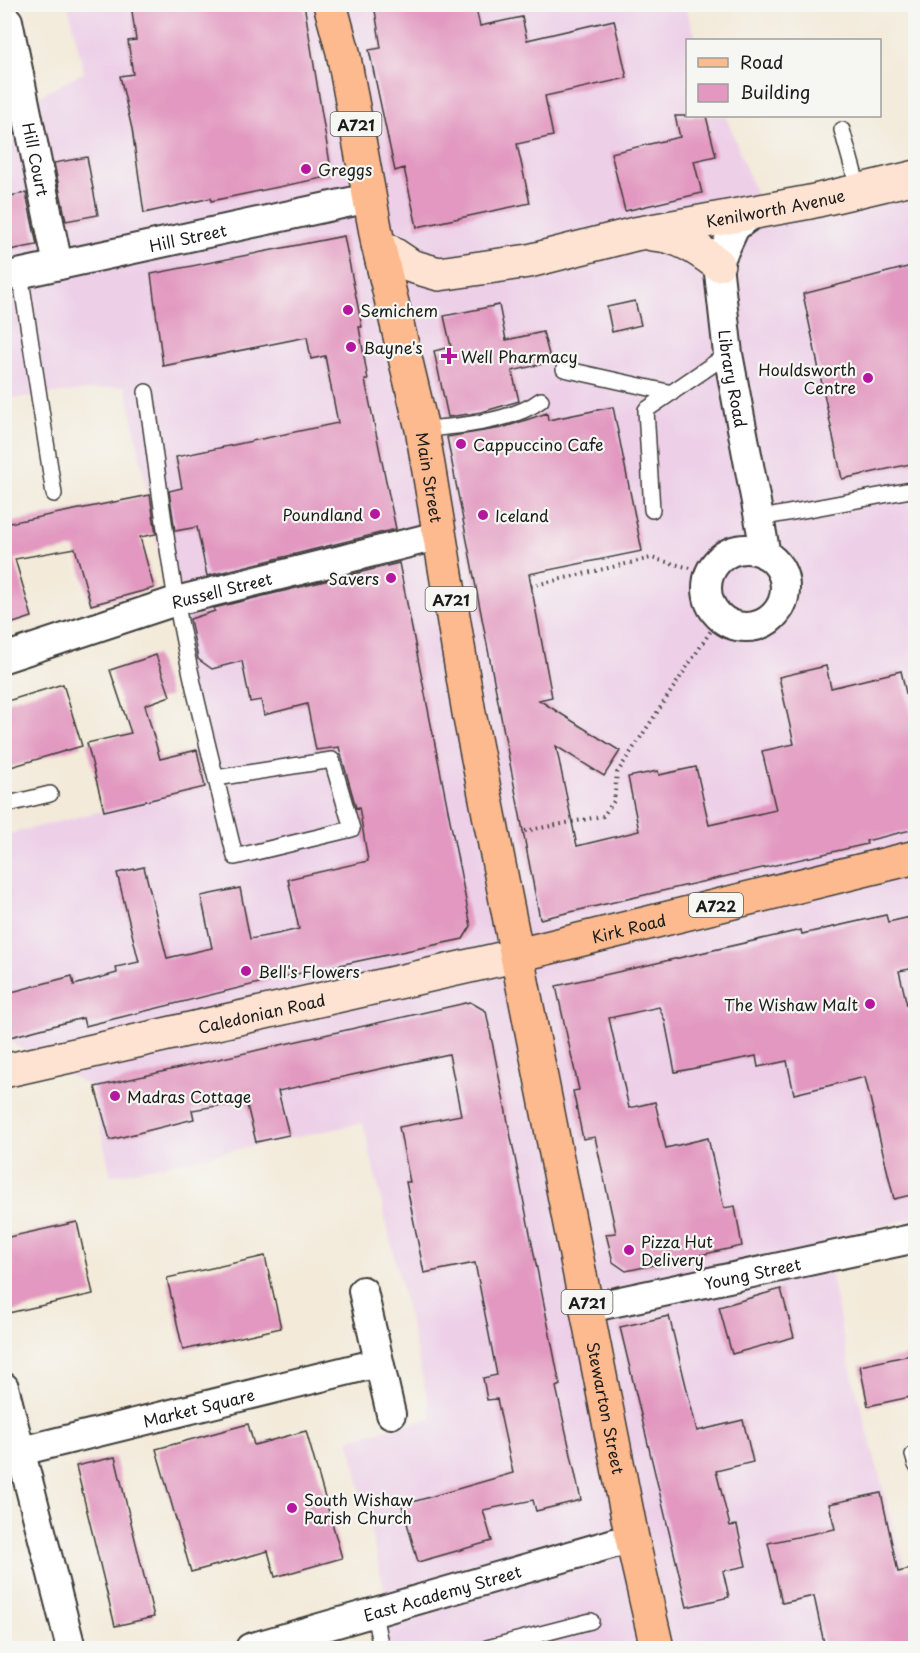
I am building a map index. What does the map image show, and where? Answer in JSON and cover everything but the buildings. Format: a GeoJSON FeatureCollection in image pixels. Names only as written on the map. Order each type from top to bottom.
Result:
{"type":"FeatureCollection","features":[{"type":"Feature","properties":{"kind":"main road","name":"Main Street"},"geometry":{"type":"LineString","coordinates":[[330,4],[343,52],[378,244],[422,429],[469,713],[518,955]]}},
{"type":"Feature","properties":{"kind":"main road","name":"Kenilworth Avenue"},"geometry":{"type":"LineString","coordinates":[[378,244],[411,266],[439,274],[530,261],[635,234],[754,213],[915,177]]}},
{"type":"Feature","properties":{"kind":"main road","name":"Kenilworth Avenue"},"geometry":{"type":"LineString","coordinates":[[635,234],[666,235],[692,245],[718,264]]}},
{"type":"Feature","properties":{"kind":"main road","name":"Kirk Road"},"geometry":{"type":"LineString","coordinates":[[518,955],[915,856]]}},
{"type":"Feature","properties":{"kind":"main road","name":"Caledonian Road"},"geometry":{"type":"LineString","coordinates":[[4,1071],[518,955]]}},
{"type":"Feature","properties":{"kind":"main road","name":"Stewarton Street"},"geometry":{"type":"LineString","coordinates":[[518,955],[632,1538],[657,1648]]}},
{"type":"Feature","properties":{"kind":"street","name":"Hill Court"},"geometry":{"type":"LineString","coordinates":[[4,18],[8,21],[58,265]]}},
{"type":"Feature","properties":{"kind":"street","name":"Hill Street"},"geometry":{"type":"LineString","coordinates":[[12,275],[369,198]]}},
{"type":"Feature","properties":{"kind":"street"},"geometry":{"type":"LineString","coordinates":[[718,264],[735,227],[754,213]]}},
{"type":"Feature","properties":{"kind":"street","name":"Library Road"},"geometry":{"type":"LineString","coordinates":[[718,264],[728,354],[761,518],[766,555],[775,562],[785,582],[783,603],[776,614],[755,627],[742,627],[720,617]]}},
{"type":"Feature","properties":{"kind":"street","name":"Russell Street"},"geometry":{"type":"LineString","coordinates":[[4,658],[176,601],[441,535]]}},
{"type":"Feature","properties":{"kind":"street"},"geometry":{"type":"LineString","coordinates":[[720,617],[708,597],[710,573],[717,562],[734,552],[754,550],[766,555]]}},
{"type":"Feature","properties":{"kind":"street","name":"Young Street"},"geometry":{"type":"LineString","coordinates":[[588,1308],[915,1238]]}},
{"type":"Feature","properties":{"kind":"street"},"geometry":{"type":"LineString","coordinates":[[363,1291],[391,1414]]}},
{"type":"Feature","properties":{"kind":"street","name":"Market Square"},"geometry":{"type":"LineString","coordinates":[[21,1451],[378,1363]]}},
{"type":"Feature","properties":{"kind":"street"},"geometry":{"type":"LineString","coordinates":[[4,1387],[71,1648]]}},
{"type":"Feature","properties":{"kind":"street","name":"East Academy Street"},"geometry":{"type":"LineString","coordinates":[[250,1648],[632,1538]]}},
{"type":"Feature","properties":{"kind":"lane"},"geometry":{"type":"LineString","coordinates":[[842,130],[859,191]]}},
{"type":"Feature","properties":{"kind":"lane"},"geometry":{"type":"LineString","coordinates":[[12,275],[54,494]]}},
{"type":"Feature","properties":{"kind":"lane"},"geometry":{"type":"LineString","coordinates":[[652,510],[646,410],[728,354]]}},
{"type":"Feature","properties":{"kind":"lane"},"geometry":{"type":"LineString","coordinates":[[564,369],[672,393]]}},
{"type":"Feature","properties":{"kind":"lane"},"geometry":{"type":"LineString","coordinates":[[146,392],[176,601],[216,778],[235,857],[352,829],[333,760],[216,778]]}},
{"type":"Feature","properties":{"kind":"lane"},"geometry":{"type":"LineString","coordinates":[[422,429],[451,427],[526,411],[541,400]]}},
{"type":"Feature","properties":{"kind":"lane"},"geometry":{"type":"LineString","coordinates":[[761,518],[915,489]]}},
{"type":"Feature","properties":{"kind":"lane"},"geometry":{"type":"LineString","coordinates":[[4,805],[50,794]]}},
{"type":"Feature","properties":{"kind":"lane"},"geometry":{"type":"LineString","coordinates":[[374,1614],[381,1648]]}},
{"type":"Feature","properties":{"kind":"lane"},"geometry":{"type":"LineString","coordinates":[[487,1648],[591,1621]]}},
{"type":"Feature","properties":{"kind":"path"},"geometry":{"type":"LineString","coordinates":[[531,586],[651,558],[710,573]]}},
{"type":"Feature","properties":{"kind":"path"},"geometry":{"type":"LineString","coordinates":[[492,825],[521,831],[603,816],[614,801],[617,773],[720,617]]}},
{"type":"Feature","properties":{"kind":"shaded area"},"geometry":{"type":"Polygon","coordinates":[[[68,5],[684,5],[697,39],[686,39],[686,117],[726,117],[761,208],[915,173],[915,1218],[824,1240],[847,1356],[915,1605],[915,1648],[387,1648],[383,1584],[349,1439],[432,1418],[363,1123],[111,1176],[91,1087],[6,1040],[4,835],[205,786],[126,386],[5,399],[5,115],[84,72],[68,5]]]}},
{"type":"Feature","properties":{"kind":"place","name":"Greggs"},"geometry":{"type":"Point","coordinates":[306,169]}},
{"type":"Feature","properties":{"kind":"place","name":"Semichem"},"geometry":{"type":"Point","coordinates":[348,310]}},
{"type":"Feature","properties":{"kind":"place","name":"Bayne's"},"geometry":{"type":"Point","coordinates":[351,347]}},
{"type":"Feature","properties":{"kind":"place","name":"Well Pharmacy"},"geometry":{"type":"Point","coordinates":[449,356]}},
{"type":"Feature","properties":{"kind":"place","name":"Houldsworth Centre"},"geometry":{"type":"Point","coordinates":[868,378]}},
{"type":"Feature","properties":{"kind":"place","name":"Cappuccino Cafe"},"geometry":{"type":"Point","coordinates":[461,444]}},
{"type":"Feature","properties":{"kind":"place","name":"Poundland"},"geometry":{"type":"Point","coordinates":[375,514]}},
{"type":"Feature","properties":{"kind":"place","name":"Iceland"},"geometry":{"type":"Point","coordinates":[483,515]}},
{"type":"Feature","properties":{"kind":"place","name":"Savers"},"geometry":{"type":"Point","coordinates":[391,578]}},
{"type":"Feature","properties":{"kind":"place","name":"Bell's Flowers"},"geometry":{"type":"Point","coordinates":[246,971]}},
{"type":"Feature","properties":{"kind":"place","name":"The Wishaw Malt"},"geometry":{"type":"Point","coordinates":[870,1004]}},
{"type":"Feature","properties":{"kind":"place","name":"Madras Cottage"},"geometry":{"type":"Point","coordinates":[115,1096]}},
{"type":"Feature","properties":{"kind":"place","name":"Pizza Hut Delivery"},"geometry":{"type":"Point","coordinates":[629,1250]}},
{"type":"Feature","properties":{"kind":"place","name":"South Wishaw Parish Church"},"geometry":{"type":"Point","coordinates":[292,1508]}}]}
